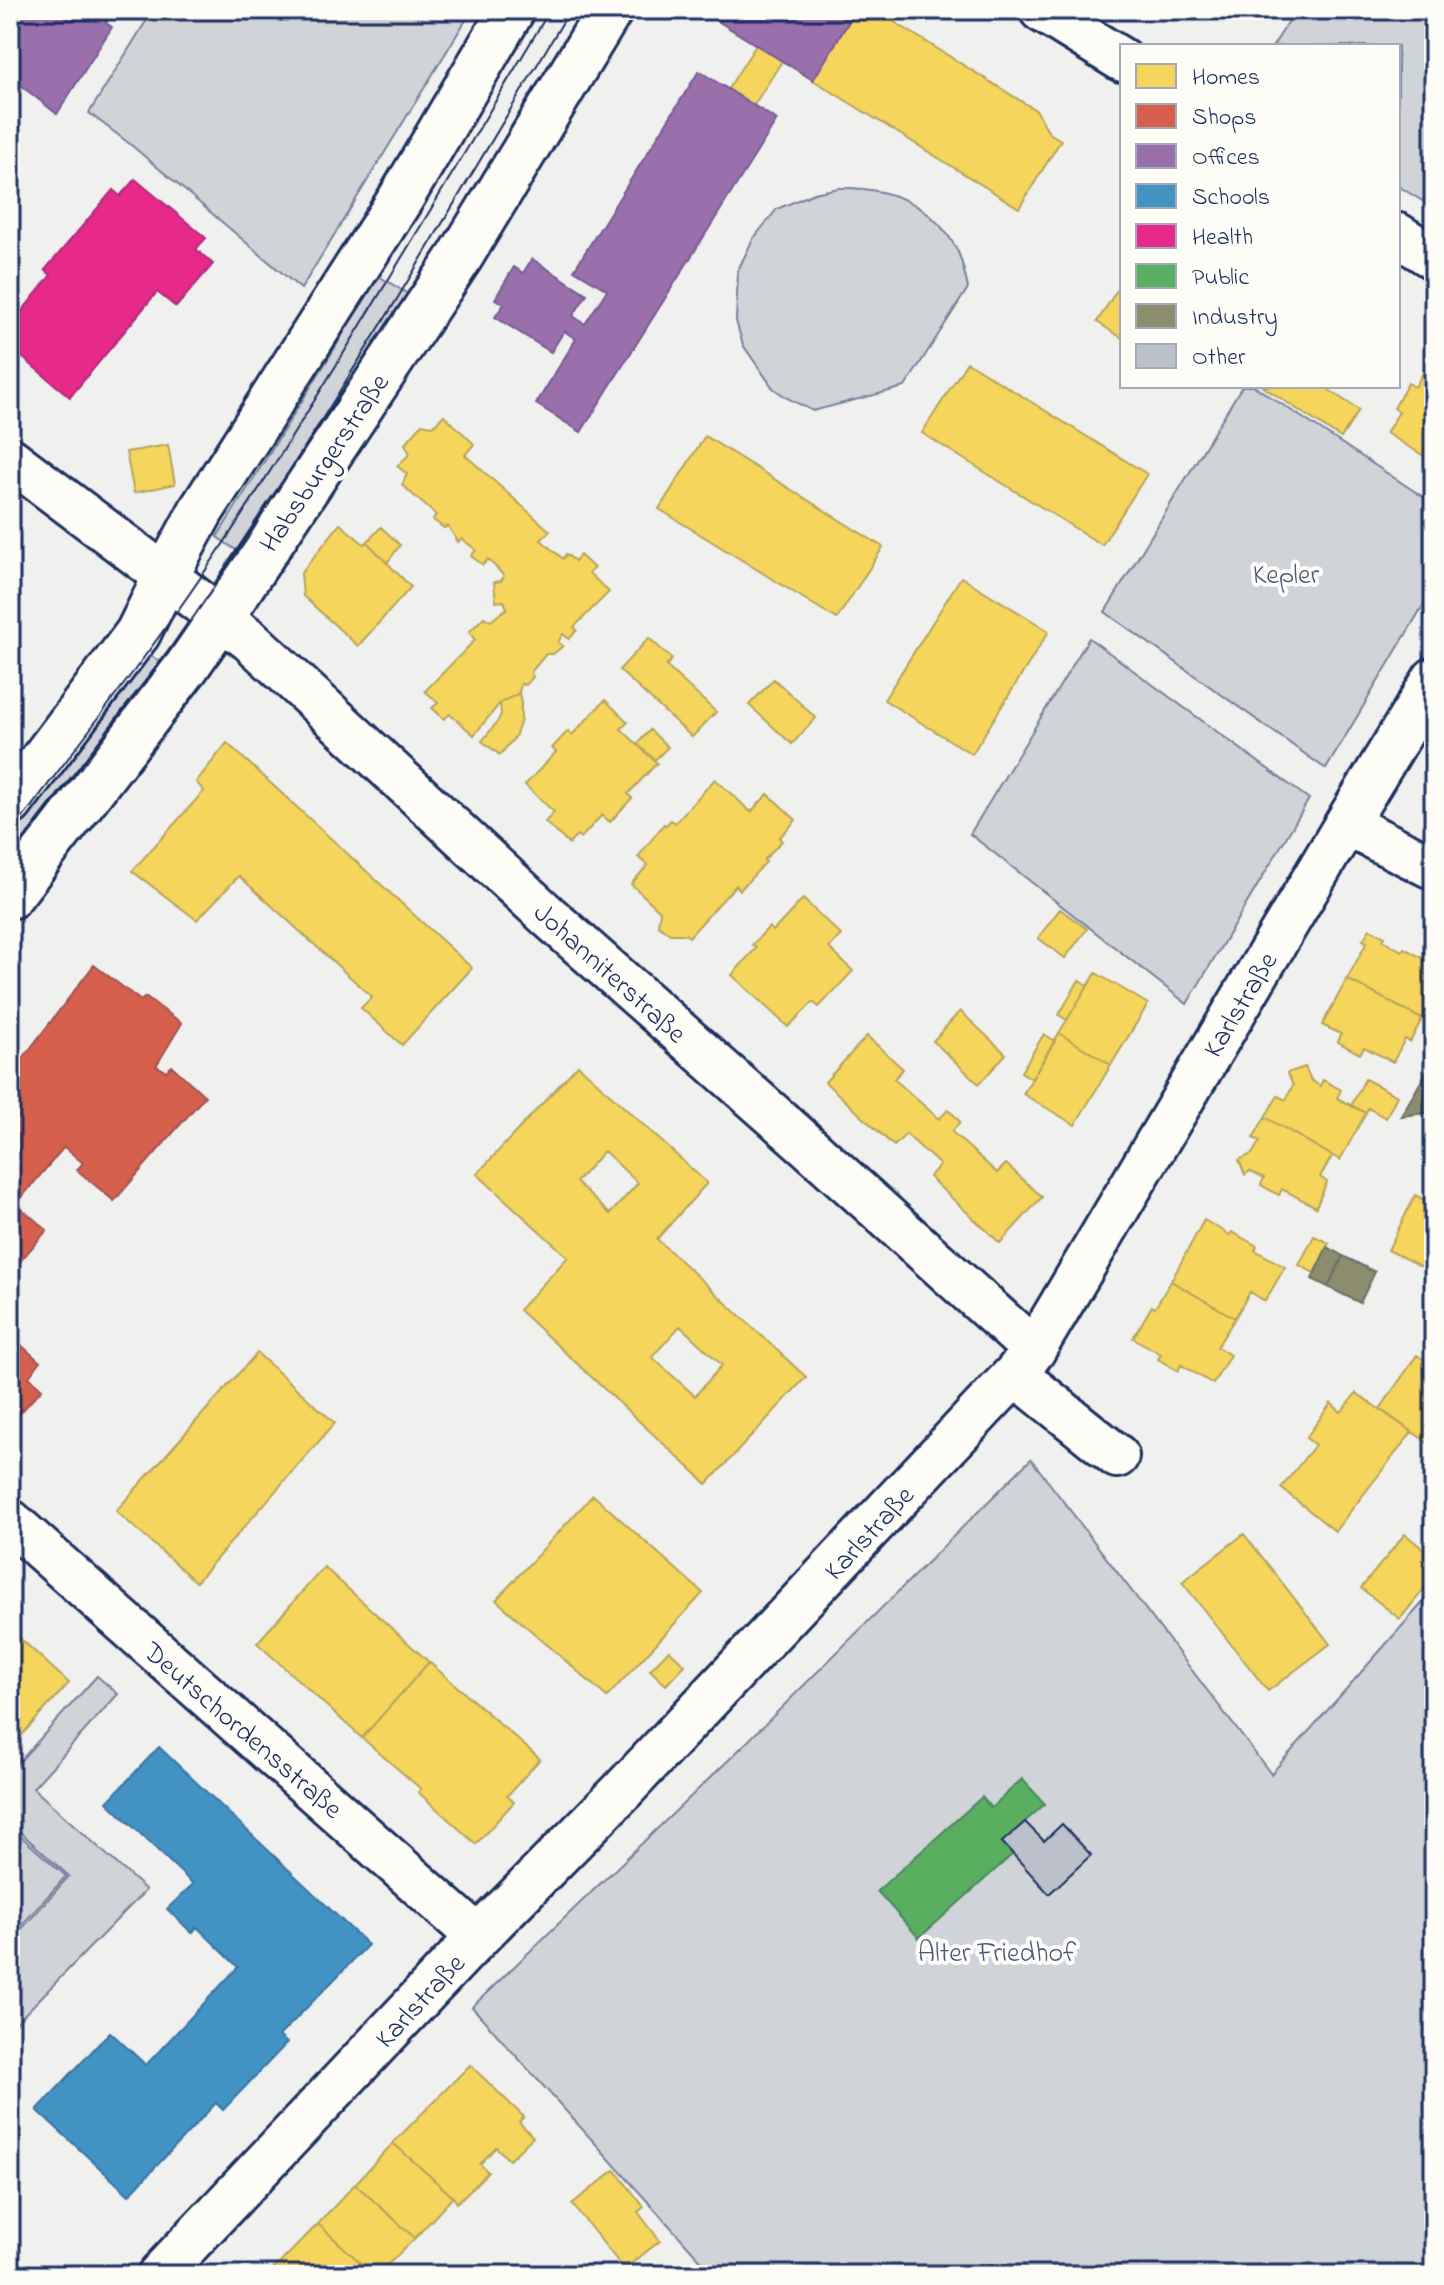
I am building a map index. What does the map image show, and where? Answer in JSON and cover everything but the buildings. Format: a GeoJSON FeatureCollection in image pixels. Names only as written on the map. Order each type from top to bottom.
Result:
{"type":"FeatureCollection","features":[{"type":"Feature","properties":{"kind":"main road","name":"Habsburgerstraße"},"geometry":{"type":"LineString","coordinates":[[10,896],[187,666],[201,511],[401,198],[512,10]]}},
{"type":"Feature","properties":{"kind":"main road","name":"Habsburgerstraße"},"geometry":{"type":"LineString","coordinates":[[10,803],[138,633],[192,595],[460,257],[610,10]]}},
{"type":"Feature","properties":{"kind":"street"},"geometry":{"type":"LineString","coordinates":[[1041,10],[1120,59]]}},
{"type":"Feature","properties":{"kind":"street"},"geometry":{"type":"LineString","coordinates":[[1400,236],[1434,258]]}},
{"type":"Feature","properties":{"kind":"street","name":"Johanniterstraße"},"geometry":{"type":"LineString","coordinates":[[10,459],[250,640],[549,917],[808,1146],[1117,1456]]}},
{"type":"Feature","properties":{"kind":"street","name":"Karlstraße"},"geometry":{"type":"LineString","coordinates":[[159,2275],[478,1937],[622,1791],[1025,1362],[1434,679]]}},
{"type":"Feature","properties":{"kind":"street"},"geometry":{"type":"LineString","coordinates":[[1346,824],[1434,868]]}},
{"type":"Feature","properties":{"kind":"street","name":"Deutschordensstraße"},"geometry":{"type":"LineString","coordinates":[[10,1521],[478,1937]]}},
{"type":"Feature","properties":{"kind":"green space"},"geometry":{"type":"Polygon","coordinates":[[[153,10],[472,10],[301,289],[89,113],[153,10]]]}},
{"type":"Feature","properties":{"kind":"green space"},"geometry":{"type":"Polygon","coordinates":[[[1296,10],[1426,10],[1434,15],[1434,208],[1400,187],[1400,44],[1274,44],[1296,10]]]}},
{"type":"Feature","properties":{"kind":"green space"},"geometry":{"type":"Polygon","coordinates":[[[858,188],[893,195],[924,210],[948,235],[958,252],[968,288],[905,387],[813,411],[773,388],[743,345],[736,321],[738,270],[753,239],[777,209],[814,193],[858,188]]]}},
{"type":"Feature","properties":{"kind":"green space"},"geometry":{"type":"Polygon","coordinates":[[[367,269],[418,300],[246,557],[217,537],[341,338],[367,269]]]}},
{"type":"Feature","properties":{"kind":"green space","name":"Kepler"},"geometry":{"type":"Polygon","coordinates":[[[1241,388],[1257,388],[1434,504],[1434,587],[1326,769],[1105,612],[1241,388]]]}},
{"type":"Feature","properties":{"kind":"green space"},"geometry":{"type":"Polygon","coordinates":[[[1089,638],[1309,799],[1187,1004],[970,834],[1089,638]]]}},
{"type":"Feature","properties":{"kind":"green space"},"geometry":{"type":"Polygon","coordinates":[[[140,648],[170,669],[10,877],[10,819],[140,648]]]}},
{"type":"Feature","properties":{"kind":"green space","name":"Alter Friedhof"},"geometry":{"type":"Polygon","coordinates":[[[1031,1459],[1271,1774],[1434,1590],[1434,2275],[714,2275],[472,2007],[738,1751],[1031,1459]]]}},
{"type":"Feature","properties":{"kind":"green space"},"geometry":{"type":"Polygon","coordinates":[[[97,1676],[118,1694],[33,1788],[146,1890],[14,2025],[10,2021],[10,1942],[69,1876],[10,1823],[10,1772],[97,1676]]]}},
{"type":"Feature","properties":{"kind":"green space"},"geometry":{"type":"Polygon","coordinates":[[[10,1827],[66,1876],[10,1938],[10,1827]]]}},
{"type":"Feature","properties":{"kind":"tram line"},"geometry":{"type":"LineString","coordinates":[[10,835],[151,648],[231,532],[353,338],[550,10]]}},
{"type":"Feature","properties":{"kind":"tram line"},"geometry":{"type":"LineString","coordinates":[[10,860],[168,654],[246,541],[394,304],[570,10]]}}]}
